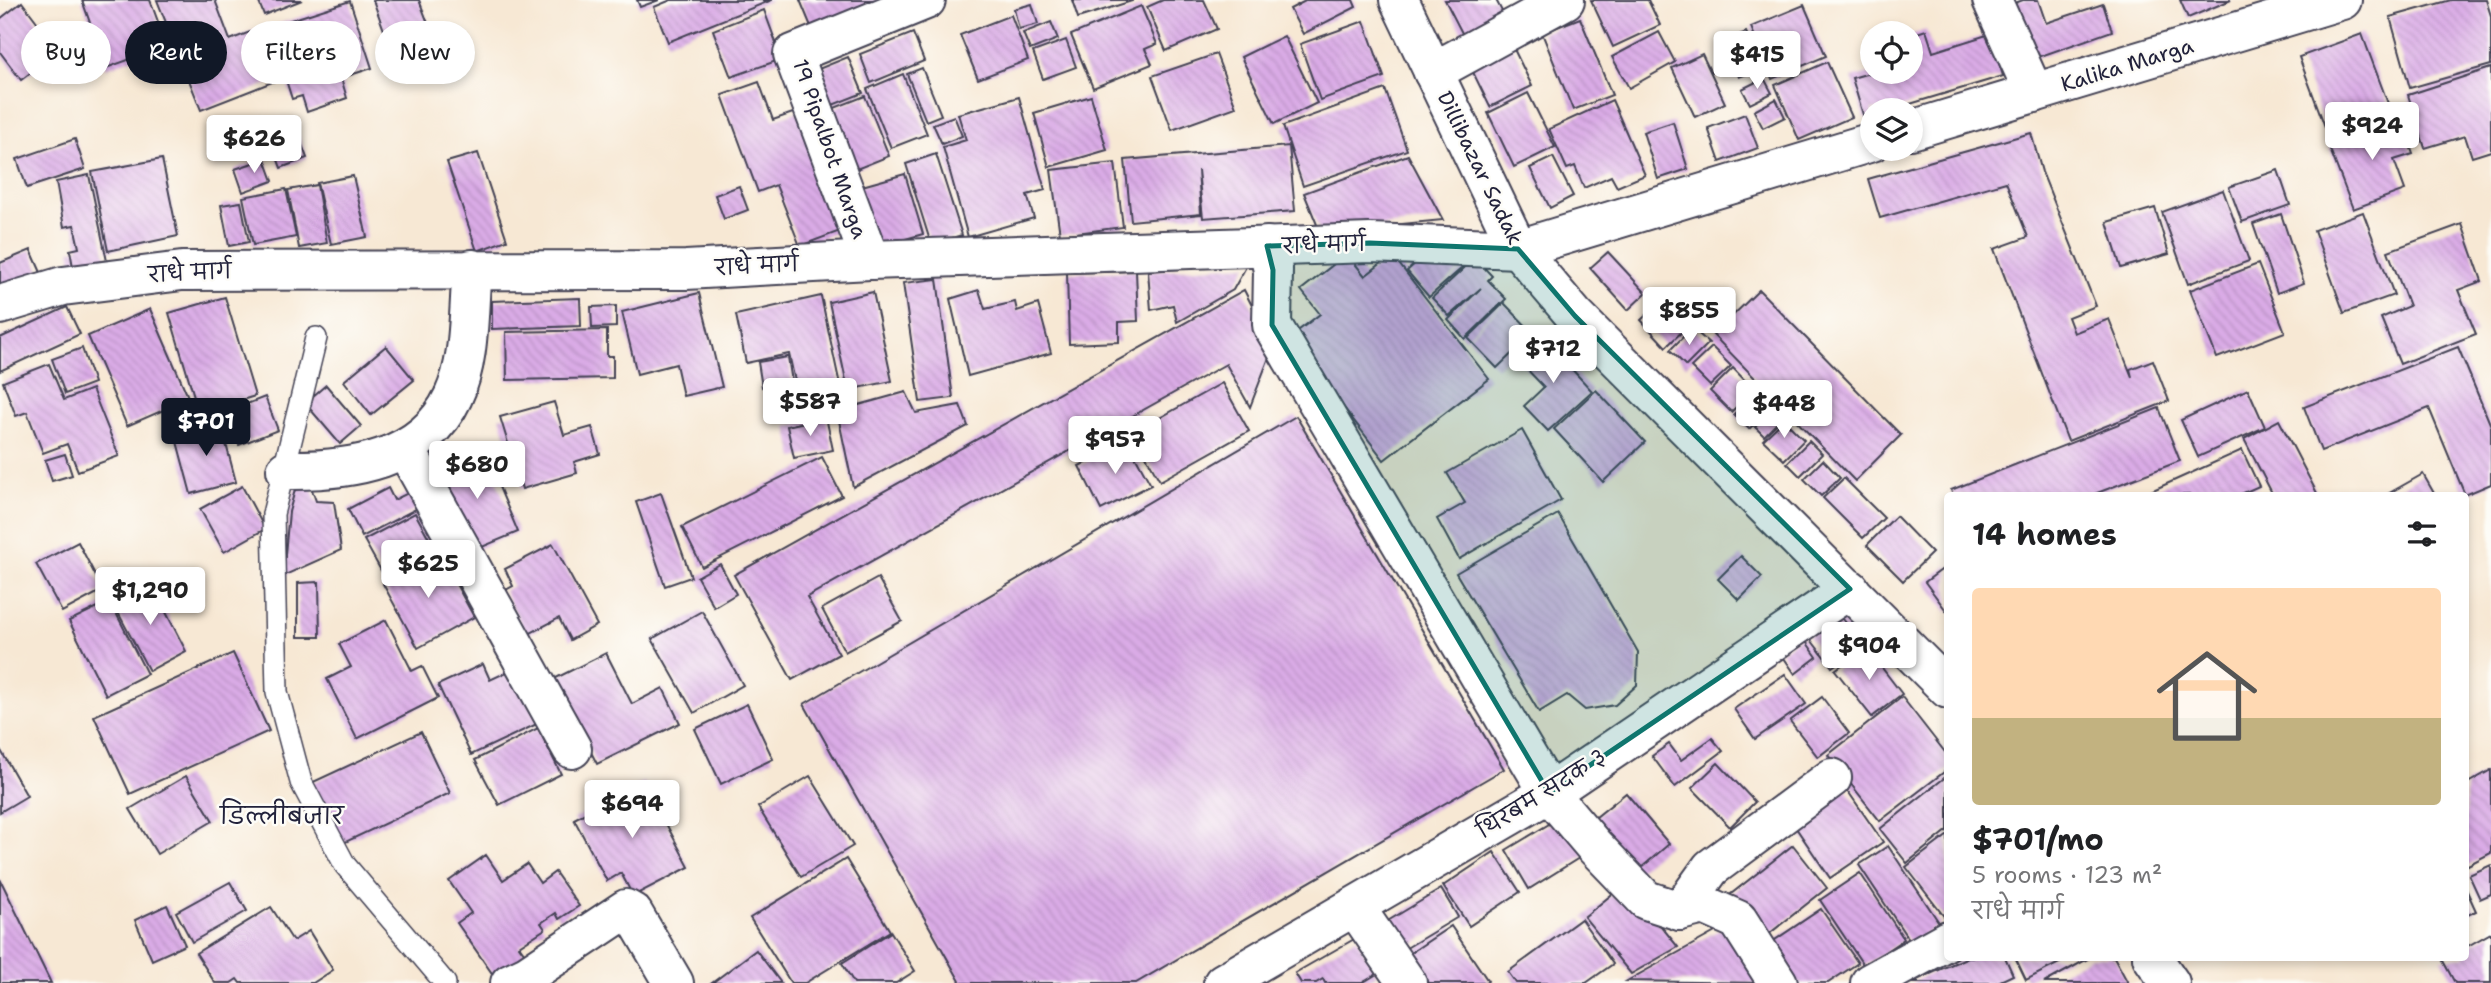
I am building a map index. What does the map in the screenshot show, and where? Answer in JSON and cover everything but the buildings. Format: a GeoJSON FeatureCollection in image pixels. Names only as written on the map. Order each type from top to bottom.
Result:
{"type":"FeatureCollection","features":[{"type":"Feature","properties":{"kind":"street","name":"19 Pipalbot Marga"},"geometry":{"type":"LineString","coordinates":[[870,260],[793,54],[926,0]]}},
{"type":"Feature","properties":{"kind":"street","name":"Dillibazar Sadak"},"geometry":{"type":"LineString","coordinates":[[1399,0],[1518,249],[1575,316],[1944,685]]}},
{"type":"Feature","properties":{"kind":"street"},"geometry":{"type":"LineString","coordinates":[[1433,72],[1566,0]]}},
{"type":"Feature","properties":{"kind":"street"},"geometry":{"type":"LineString","coordinates":[[1992,0],[2034,93]]}},
{"type":"Feature","properties":{"kind":"street","name":"Kalika Marga"},"geometry":{"type":"LineString","coordinates":[[1923,126],[2342,0]]}},
{"type":"Feature","properties":{"kind":"street"},"geometry":{"type":"LineString","coordinates":[[1518,249],[1860,146]]}},
{"type":"Feature","properties":{"kind":"street","name":"राधे मार्ग"},"geometry":{"type":"LineString","coordinates":[[0,306],[63,286],[181,271],[685,270],[870,260],[1370,243],[1518,249]]}},
{"type":"Feature","properties":{"kind":"street"},"geometry":{"type":"LineString","coordinates":[[1268,246],[1274,282],[1272,325],[1549,793],[1595,847],[1646,900],[1680,911],[1704,905],[1738,920],[1778,983]]}},
{"type":"Feature","properties":{"kind":"street"},"geometry":{"type":"LineString","coordinates":[[286,470],[327,471],[391,455],[425,437],[453,397],[465,353],[472,269]]}},
{"type":"Feature","properties":{"kind":"street"},"geometry":{"type":"LineString","coordinates":[[405,448],[572,749]]}},
{"type":"Feature","properties":{"kind":"street","name":"थिरबम सदक ३"},"geometry":{"type":"LineString","coordinates":[[1223,983],[1549,793],[1850,589]]}},
{"type":"Feature","properties":{"kind":"street"},"geometry":{"type":"LineString","coordinates":[[1680,911],[1712,868],[1832,778]]}},
{"type":"Feature","properties":{"kind":"street"},"geometry":{"type":"LineString","coordinates":[[1356,907],[1407,983]]}},
{"type":"Feature","properties":{"kind":"street"},"geometry":{"type":"LineString","coordinates":[[510,983],[527,975],[626,909],[633,913],[674,983]]}},
{"type":"Feature","properties":{"kind":"street"},"geometry":{"type":"LineString","coordinates":[[1870,983],[1944,942]]}},
{"type":"Feature","properties":{"kind":"street"},"geometry":{"type":"LineString","coordinates":[[2155,961],[2170,983]]}},
{"type":"Feature","properties":{"kind":"lane"},"geometry":{"type":"LineString","coordinates":[[316,338],[286,470],[273,514],[277,692],[301,782],[345,865],[445,983]]}},
{"type":"Feature","properties":{"kind":"highlighted area"},"geometry":{"type":"Polygon","coordinates":[[[1370,243],[1518,249],[1575,316],[1850,589],[1549,793],[1272,325],[1273,270],[1267,246],[1370,243]]]}},
{"type":"Feature","properties":{"kind":"district","name":"डिल्लीबजार"},"geometry":{"type":"Point","coordinates":[282,816]}}]}
